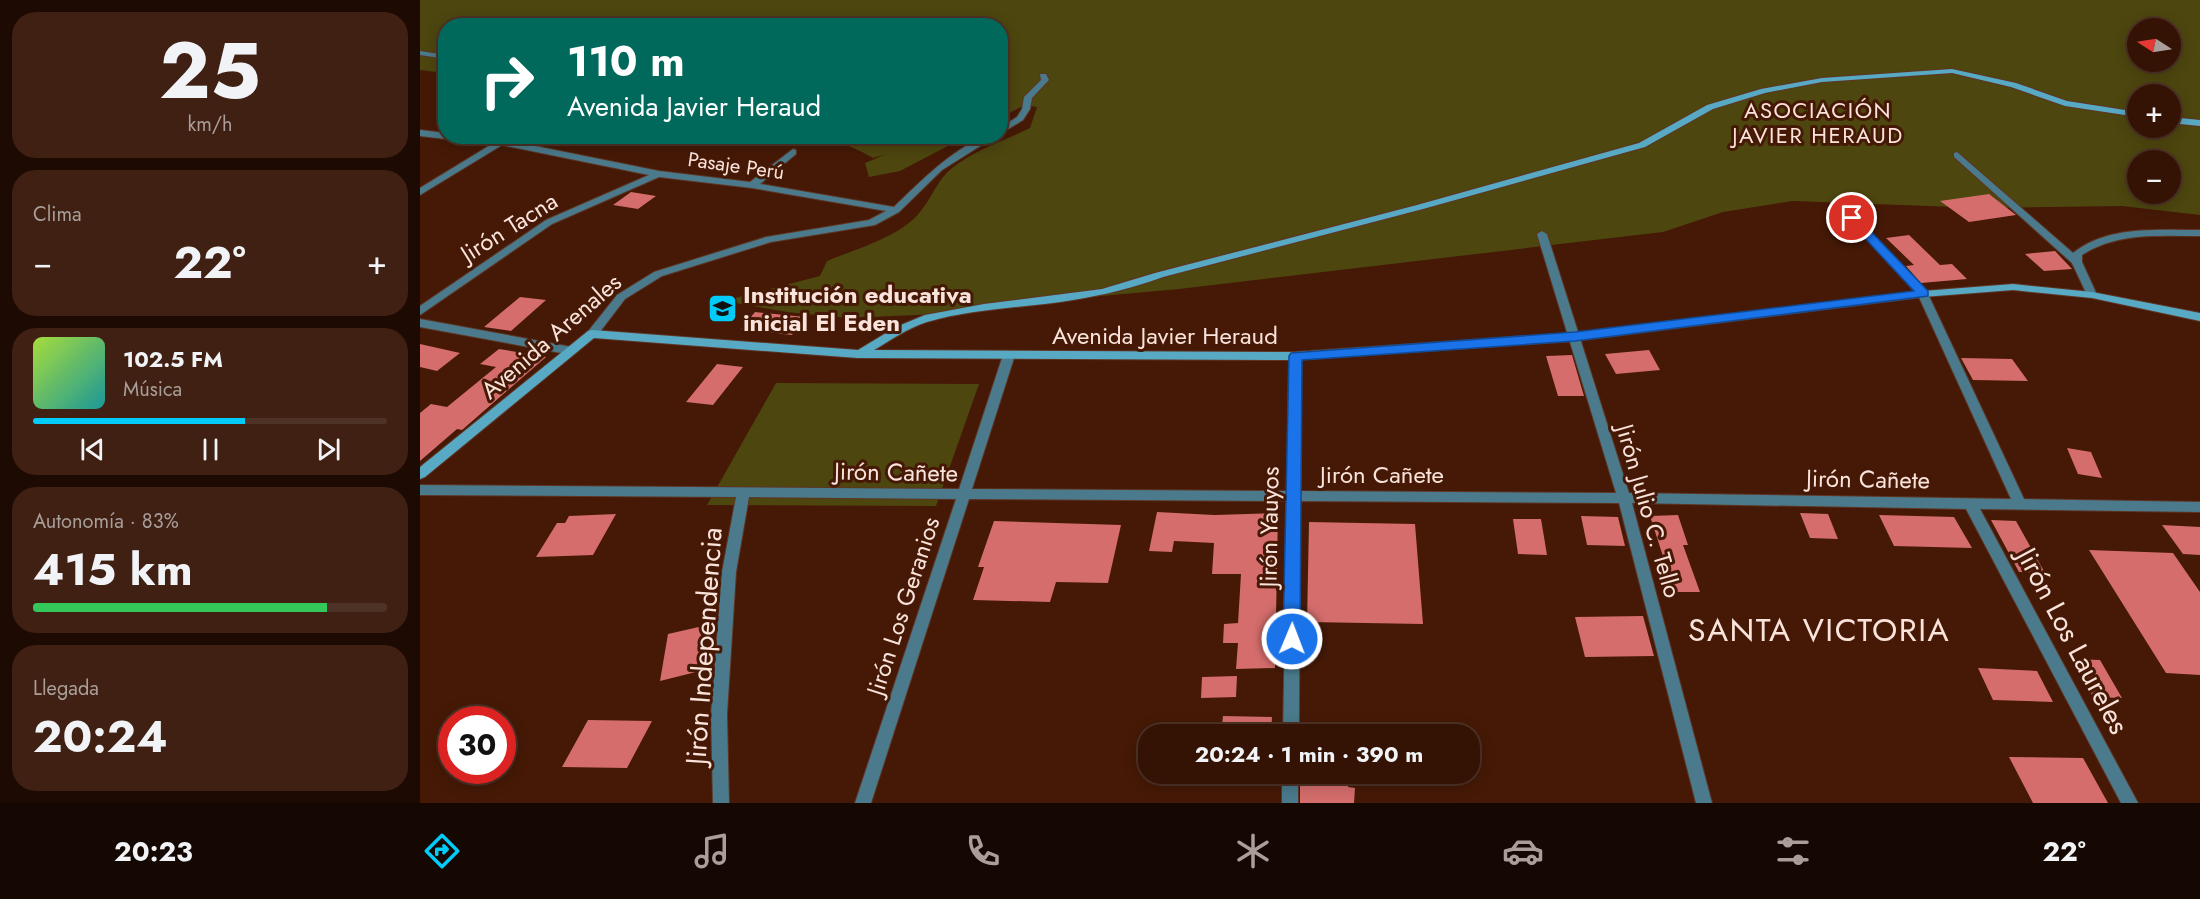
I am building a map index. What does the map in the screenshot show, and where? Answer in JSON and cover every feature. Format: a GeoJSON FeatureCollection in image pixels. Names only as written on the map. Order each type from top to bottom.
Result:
{"type":"FeatureCollection","features":[{"type":"Feature","properties":{"kind":"main road"},"geometry":{"type":"LineString","coordinates":[[858,354],[922,320],[980,307],[1075,297],[1131,287],[1159,275],[1420,207],[1642,145],[1710,107],[1775,88],[1822,80],[1952,71],[2013,85],[2065,103],[2127,113]]}},
{"type":"Feature","properties":{"kind":"main road"},"geometry":{"type":"LineString","coordinates":[[2181,121],[2200,123]]}},
{"type":"Feature","properties":{"kind":"main road","name":"Avenida Javier Heraud"},"geometry":{"type":"LineString","coordinates":[[592,334],[858,354],[1295,356],[1575,337],[1923,294],[2013,287],[2092,295],[2200,317]]}},
{"type":"Feature","properties":{"kind":"main road","name":"Avenida Arenales"},"geometry":{"type":"LineString","coordinates":[[420,474],[592,334]]}},
{"type":"Feature","properties":{"kind":"street"},"geometry":{"type":"LineString","coordinates":[[420,53],[438,56]]}},
{"type":"Feature","properties":{"kind":"street"},"geometry":{"type":"LineString","coordinates":[[1008,127],[1021,119],[1028,104],[1028,97],[1046,80],[1043,76]]}},
{"type":"Feature","properties":{"kind":"street"},"geometry":{"type":"LineString","coordinates":[[420,132],[438,135]]}},
{"type":"Feature","properties":{"kind":"street"},"geometry":{"type":"LineString","coordinates":[[420,192],[498,144]]}},
{"type":"Feature","properties":{"kind":"street","name":"Pasaje Perú"},"geometry":{"type":"LineString","coordinates":[[511,144],[659,174],[752,185],[896,210]]}},
{"type":"Feature","properties":{"kind":"street","name":"Avenida Arenales"},"geometry":{"type":"LineString","coordinates":[[592,334],[621,297],[658,274],[770,239],[872,223],[896,210],[939,168],[979,144]]}},
{"type":"Feature","properties":{"kind":"street"},"geometry":{"type":"LineString","coordinates":[[752,185],[793,152]]}},
{"type":"Feature","properties":{"kind":"street"},"geometry":{"type":"LineString","coordinates":[[1957,155],[2077,262],[2092,295]]}},
{"type":"Feature","properties":{"kind":"street","name":"Jirón Tacna"},"geometry":{"type":"LineString","coordinates":[[420,312],[549,222],[659,174]]}},
{"type":"Feature","properties":{"kind":"street"},"geometry":{"type":"LineString","coordinates":[[420,181],[433,185]]}},
{"type":"Feature","properties":{"kind":"street"},"geometry":{"type":"LineString","coordinates":[[1852,218],[1923,294],[2020,504]]}},
{"type":"Feature","properties":{"kind":"street"},"geometry":{"type":"LineString","coordinates":[[2077,262],[2077,254],[2090,244],[2124,237],[2200,233]]}},
{"type":"Feature","properties":{"kind":"street","name":"Jirón Julio C. Tello"},"geometry":{"type":"LineString","coordinates":[[1542,234],[1624,498],[1704,803]]}},
{"type":"Feature","properties":{"kind":"street"},"geometry":{"type":"LineString","coordinates":[[420,323],[572,351]]}},
{"type":"Feature","properties":{"kind":"street","name":"Jirón Los Geranios"},"geometry":{"type":"LineString","coordinates":[[863,803],[962,495],[1010,355]]}},
{"type":"Feature","properties":{"kind":"street","name":"Jirón Yauyos"},"geometry":{"type":"LineString","coordinates":[[1291,724],[1295,356]]}},
{"type":"Feature","properties":{"kind":"street","name":"Jirón Cañete"},"geometry":{"type":"LineString","coordinates":[[420,490],[1624,498],[2200,507]]}},
{"type":"Feature","properties":{"kind":"street","name":"Jirón Independencia"},"geometry":{"type":"LineString","coordinates":[[720,803],[719,714],[729,572],[743,493]]}},
{"type":"Feature","properties":{"kind":"street","name":"Jirón Los Laureles"},"geometry":{"type":"LineString","coordinates":[[1970,503],[2130,803]]}},
{"type":"Feature","properties":{"kind":"street"},"geometry":{"type":"LineString","coordinates":[[1290,784],[1290,803]]}},
{"type":"Feature","properties":{"kind":"shaded area"},"geometry":{"type":"Polygon","coordinates":[[[420,0],[2200,0],[2200,215],[2122,206],[1982,208],[1793,201],[1723,212],[1663,232],[1179,289],[940,314],[847,318],[787,312],[724,301],[820,276],[827,261],[877,241],[901,229],[911,221],[952,168],[995,144],[1008,144],[1008,138],[1030,128],[1037,107],[1025,105],[1008,114],[1008,18],[438,18],[438,72],[420,70],[420,0]]]}},
{"type":"Feature","properties":{"kind":"shaded area"},"geometry":{"type":"Polygon","coordinates":[[[842,144],[952,144],[900,171],[869,177],[865,163],[886,154],[873,158],[842,144]]]}},
{"type":"Feature","properties":{"kind":"shaded area"},"geometry":{"type":"Polygon","coordinates":[[[776,383],[979,384],[936,506],[707,505],[776,383]]]}},
{"type":"Feature","properties":{"kind":"building"},"geometry":{"type":"Polygon","coordinates":[[[631,192],[656,196],[638,209],[613,205],[631,192]]]}},
{"type":"Feature","properties":{"kind":"building"},"geometry":{"type":"Polygon","coordinates":[[[1989,194],[2016,215],[1969,222],[1940,201],[1989,194]]]}},
{"type":"Feature","properties":{"kind":"building"},"geometry":{"type":"Polygon","coordinates":[[[1909,235],[1940,265],[1952,264],[1967,279],[1921,283],[1906,266],[1914,265],[1886,238],[1909,235]]]}},
{"type":"Feature","properties":{"kind":"building"},"geometry":{"type":"Polygon","coordinates":[[[2055,251],[2072,269],[2044,271],[2025,254],[2055,251]]]}},
{"type":"Feature","properties":{"kind":"building"},"geometry":{"type":"Polygon","coordinates":[[[520,297],[546,300],[511,331],[484,327],[520,297]]]}},
{"type":"Feature","properties":{"kind":"building"},"geometry":{"type":"Polygon","coordinates":[[[755,312],[805,317],[792,335],[741,329],[755,312]]]}},
{"type":"Feature","properties":{"kind":"building"},"geometry":{"type":"Polygon","coordinates":[[[420,344],[460,353],[437,371],[420,367],[420,344]]]}},
{"type":"Feature","properties":{"kind":"building"},"geometry":{"type":"Polygon","coordinates":[[[499,349],[546,357],[462,430],[457,429],[420,461],[420,413],[431,404],[447,407],[496,367],[480,364],[499,349]]]}},
{"type":"Feature","properties":{"kind":"building"},"geometry":{"type":"Polygon","coordinates":[[[1649,350],[1660,370],[1616,374],[1605,354],[1649,350]]]}},
{"type":"Feature","properties":{"kind":"building"},"geometry":{"type":"Polygon","coordinates":[[[1572,355],[1584,396],[1558,396],[1546,356],[1572,355]]]}},
{"type":"Feature","properties":{"kind":"building"},"geometry":{"type":"Polygon","coordinates":[[[1961,358],[2012,359],[2028,381],[1973,380],[1961,358]]]}},
{"type":"Feature","properties":{"kind":"building"},"geometry":{"type":"Polygon","coordinates":[[[717,364],[743,367],[713,405],[686,402],[717,364]]]}},
{"type":"Feature","properties":{"kind":"building"},"geometry":{"type":"Polygon","coordinates":[[[2067,448],[2091,452],[2102,478],[2078,474],[2067,448]]]}},
{"type":"Feature","properties":{"kind":"building"},"geometry":{"type":"Polygon","coordinates":[[[1157,512],[1214,515],[1278,513],[1275,668],[1236,669],[1238,643],[1223,643],[1224,624],[1238,623],[1241,574],[1212,574],[1214,543],[1174,541],[1172,552],[1149,551],[1157,512]]]}},
{"type":"Feature","properties":{"kind":"building"},"geometry":{"type":"Polygon","coordinates":[[[1800,513],[1828,514],[1838,539],[1810,538],[1800,513]]]}},
{"type":"Feature","properties":{"kind":"building"},"geometry":{"type":"Polygon","coordinates":[[[616,514],[593,555],[536,557],[557,523],[565,523],[569,516],[616,514]]]}},
{"type":"Feature","properties":{"kind":"building"},"geometry":{"type":"Polygon","coordinates":[[[1678,515],[1688,545],[1683,545],[1700,592],[1672,592],[1666,575],[1669,575],[1650,516],[1678,515]]]}},
{"type":"Feature","properties":{"kind":"building"},"geometry":{"type":"Polygon","coordinates":[[[1879,515],[1954,517],[1972,548],[1894,546],[1879,515]]]}},
{"type":"Feature","properties":{"kind":"building"},"geometry":{"type":"Polygon","coordinates":[[[1581,516],[1618,517],[1625,546],[1587,545],[1581,516]]]}},
{"type":"Feature","properties":{"kind":"building"},"geometry":{"type":"Polygon","coordinates":[[[1513,519],[1541,519],[1547,555],[1518,554],[1513,519]]]}},
{"type":"Feature","properties":{"kind":"building"},"geometry":{"type":"Polygon","coordinates":[[[1991,520],[2016,521],[2045,573],[2019,572],[1991,520]]]}},
{"type":"Feature","properties":{"kind":"building"},"geometry":{"type":"Polygon","coordinates":[[[994,521],[1121,525],[1108,583],[1056,582],[1050,602],[973,600],[984,567],[978,567],[994,521]]]}},
{"type":"Feature","properties":{"kind":"building"},"geometry":{"type":"Polygon","coordinates":[[[1309,522],[1415,524],[1423,624],[1307,622],[1309,522]]]}},
{"type":"Feature","properties":{"kind":"building"},"geometry":{"type":"Polygon","coordinates":[[[2162,525],[2200,527],[2200,555],[2183,554],[2162,525]]]}},
{"type":"Feature","properties":{"kind":"building"},"geometry":{"type":"Polygon","coordinates":[[[2089,550],[2173,553],[2200,592],[2200,675],[2166,673],[2089,550]]]}},
{"type":"Feature","properties":{"kind":"building"},"geometry":{"type":"Polygon","coordinates":[[[1643,616],[1654,656],[1585,657],[1575,617],[1643,616]]]}},
{"type":"Feature","properties":{"kind":"building"},"geometry":{"type":"Polygon","coordinates":[[[703,626],[696,672],[660,681],[668,634],[703,626]]]}},
{"type":"Feature","properties":{"kind":"building"},"geometry":{"type":"Polygon","coordinates":[[[2072,659],[2100,660],[2122,698],[2093,697],[2072,659]]]}},
{"type":"Feature","properties":{"kind":"building"},"geometry":{"type":"Polygon","coordinates":[[[1978,668],[2037,671],[2053,702],[1993,700],[1978,668]]]}},
{"type":"Feature","properties":{"kind":"building"},"geometry":{"type":"Polygon","coordinates":[[[1237,676],[1236,697],[1201,698],[1202,677],[1237,676]]]}},
{"type":"Feature","properties":{"kind":"building"},"geometry":{"type":"Polygon","coordinates":[[[1223,716],[1272,717],[1272,724],[1222,724],[1223,716]]]}},
{"type":"Feature","properties":{"kind":"building"},"geometry":{"type":"Polygon","coordinates":[[[588,720],[652,721],[627,768],[562,767],[588,720]]]}},
{"type":"Feature","properties":{"kind":"building"},"geometry":{"type":"Polygon","coordinates":[[[2009,757],[2083,758],[2108,803],[2033,803],[2009,757]]]}},
{"type":"Feature","properties":{"kind":"building"},"geometry":{"type":"Polygon","coordinates":[[[1300,784],[1348,784],[1348,787],[1355,788],[1354,803],[1300,803],[1300,784]]]}},
{"type":"Feature","properties":{"kind":"place","name":"Institución educativa inicial El Eden"},"geometry":{"type":"Point","coordinates":[722,308]}},
{"type":"Feature","properties":{"kind":"district","name":"ASOCIACIÓN JAVIER HERAUD"},"geometry":{"type":"Point","coordinates":[1818,122]}},
{"type":"Feature","properties":{"kind":"district","name":"SANTA VICTORIA"},"geometry":{"type":"Point","coordinates":[1819,630]}},
{"type":"Feature","properties":{"kind":"route"},"geometry":{"type":"LineString","coordinates":[[1292,639],[1295,356],[1575,337],[1923,294],[1852,218]]}}]}
